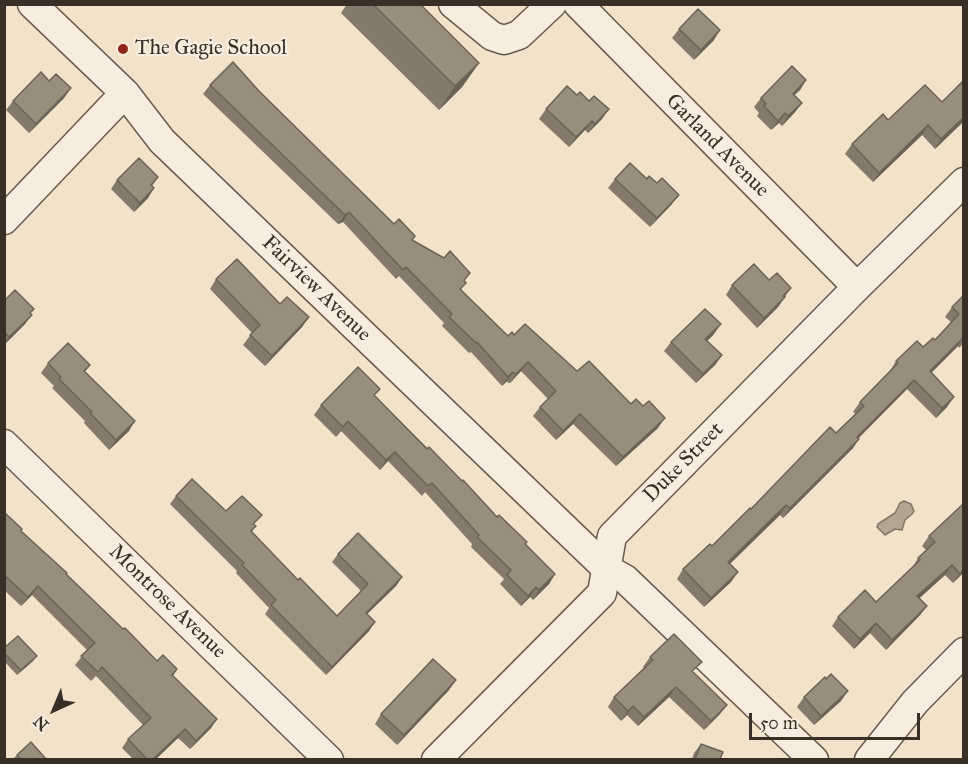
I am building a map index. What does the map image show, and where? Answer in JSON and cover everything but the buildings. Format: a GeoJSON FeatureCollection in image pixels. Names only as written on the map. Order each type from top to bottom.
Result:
{"type":"FeatureCollection","features":[{"type":"Feature","properties":{"kind":"street","name":"Fairview Avenue"},"geometry":{"type":"LineString","coordinates":[[32,4],[125,93],[162,141],[607,569],[625,579],[814,759]]}},
{"type":"Feature","properties":{"kind":"street"},"geometry":{"type":"LineString","coordinates":[[453,4],[492,36],[504,40],[519,35],[552,4]]}},
{"type":"Feature","properties":{"kind":"street","name":"Garland Avenue"},"geometry":{"type":"LineString","coordinates":[[578,4],[857,287]]}},
{"type":"Feature","properties":{"kind":"street"},"geometry":{"type":"LineString","coordinates":[[4,220],[125,93]]}},
{"type":"Feature","properties":{"kind":"street","name":"Duke Street"},"geometry":{"type":"LineString","coordinates":[[436,759],[602,593],[612,536],[963,182]]}},
{"type":"Feature","properties":{"kind":"street","name":"Montrose Avenue"},"geometry":{"type":"LineString","coordinates":[[4,444],[329,759]]}},
{"type":"Feature","properties":{"kind":"street"},"geometry":{"type":"LineString","coordinates":[[869,759],[915,702],[963,652]]}},
{"type":"Feature","properties":{"kind":"shaded area"},"geometry":{"type":"Polygon","coordinates":[[[904,501],[911,504],[914,511],[905,520],[902,530],[895,529],[885,535],[877,527],[878,524],[895,513],[900,503],[904,501]]]}},
{"type":"Feature","properties":{"kind":"place","name":"The Gagie School"},"geometry":{"type":"Point","coordinates":[123,49]}}]}
